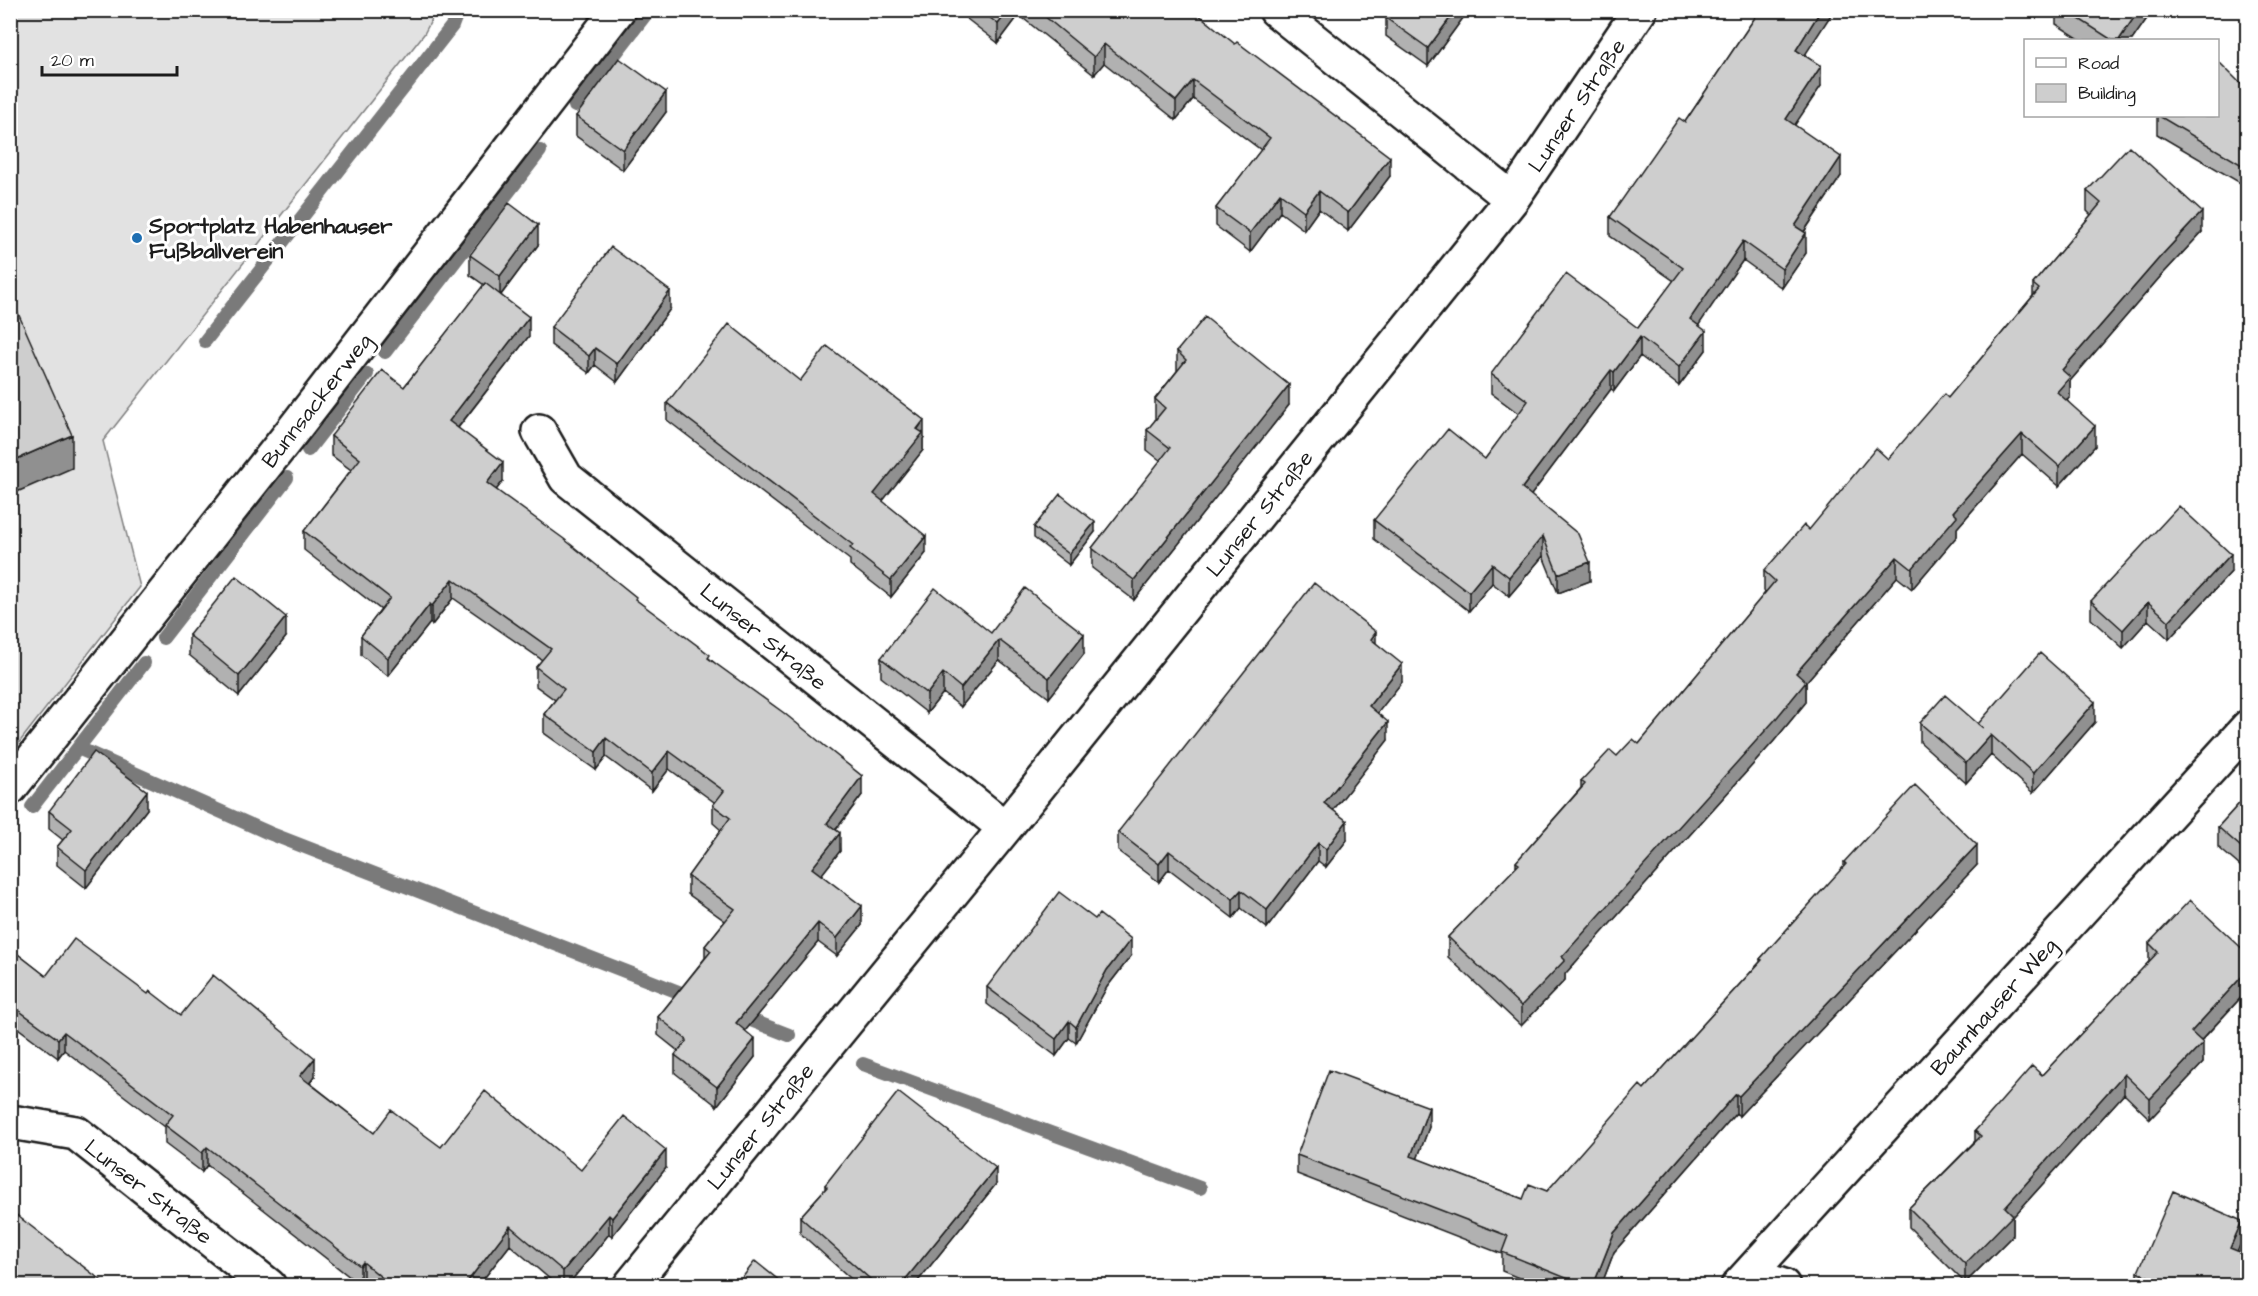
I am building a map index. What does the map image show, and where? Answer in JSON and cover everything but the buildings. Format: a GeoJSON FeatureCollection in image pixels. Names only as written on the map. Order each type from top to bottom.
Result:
{"type":"FeatureCollection","features":[{"type":"Feature","properties":{"kind":"street","name":"Bunnsackerweg"},"geometry":{"type":"LineString","coordinates":[[10,788],[294,429],[618,10]]}},
{"type":"Feature","properties":{"kind":"street"},"geometry":{"type":"LineString","coordinates":[[1276,10],[1512,199]]}},
{"type":"Feature","properties":{"kind":"street","name":"Lunser Straße"},"geometry":{"type":"LineString","coordinates":[[630,1286],[1005,828],[1512,199],[1640,10]]}},
{"type":"Feature","properties":{"kind":"street","name":"Lunser Straße"},"geometry":{"type":"LineString","coordinates":[[539,431],[566,478],[1005,828]]}},
{"type":"Feature","properties":{"kind":"street","name":"Baumhauser Weg"},"geometry":{"type":"LineString","coordinates":[[1744,1280],[2247,727]]}},
{"type":"Feature","properties":{"kind":"street","name":"Lunser Straße"},"geometry":{"type":"LineString","coordinates":[[17,1123],[76,1133],[268,1286]]}},
{"type":"Feature","properties":{"kind":"street"},"geometry":{"type":"LineString","coordinates":[[1744,1280],[1784,1286]]}},
{"type":"Feature","properties":{"kind":"shaded area","name":"Sportplatz Habenhauser Fußballverein"},"geometry":{"type":"Polygon","coordinates":[[[11,11],[436,11],[424,34],[103,441],[140,587],[11,753],[11,11]]]}},
{"type":"Feature","properties":{"kind":"waterway"},"geometry":{"type":"LineString","coordinates":[[205,341],[452,26],[458,10]]}},
{"type":"Feature","properties":{"kind":"waterway"},"geometry":{"type":"LineString","coordinates":[[575,106],[649,10]]}},
{"type":"Feature","properties":{"kind":"waterway"},"geometry":{"type":"LineString","coordinates":[[385,352],[540,151]]}},
{"type":"Feature","properties":{"kind":"waterway"},"geometry":{"type":"LineString","coordinates":[[308,450],[367,374]]}},
{"type":"Feature","properties":{"kind":"waterway"},"geometry":{"type":"LineString","coordinates":[[163,638],[287,478]]}},
{"type":"Feature","properties":{"kind":"waterway"},"geometry":{"type":"LineString","coordinates":[[32,807],[144,663]]}},
{"type":"Feature","properties":{"kind":"waterway"},"geometry":{"type":"LineString","coordinates":[[78,748],[269,833],[694,998]]}},
{"type":"Feature","properties":{"kind":"waterway"},"geometry":{"type":"LineString","coordinates":[[738,1015],[789,1035]]}},
{"type":"Feature","properties":{"kind":"waterway"},"geometry":{"type":"LineString","coordinates":[[863,1064],[1200,1188]]}},
{"type":"Feature","properties":{"kind":"place","name":"Sportplatz Habenhauser Fußballverein"},"geometry":{"type":"Point","coordinates":[137,238]}}]}
